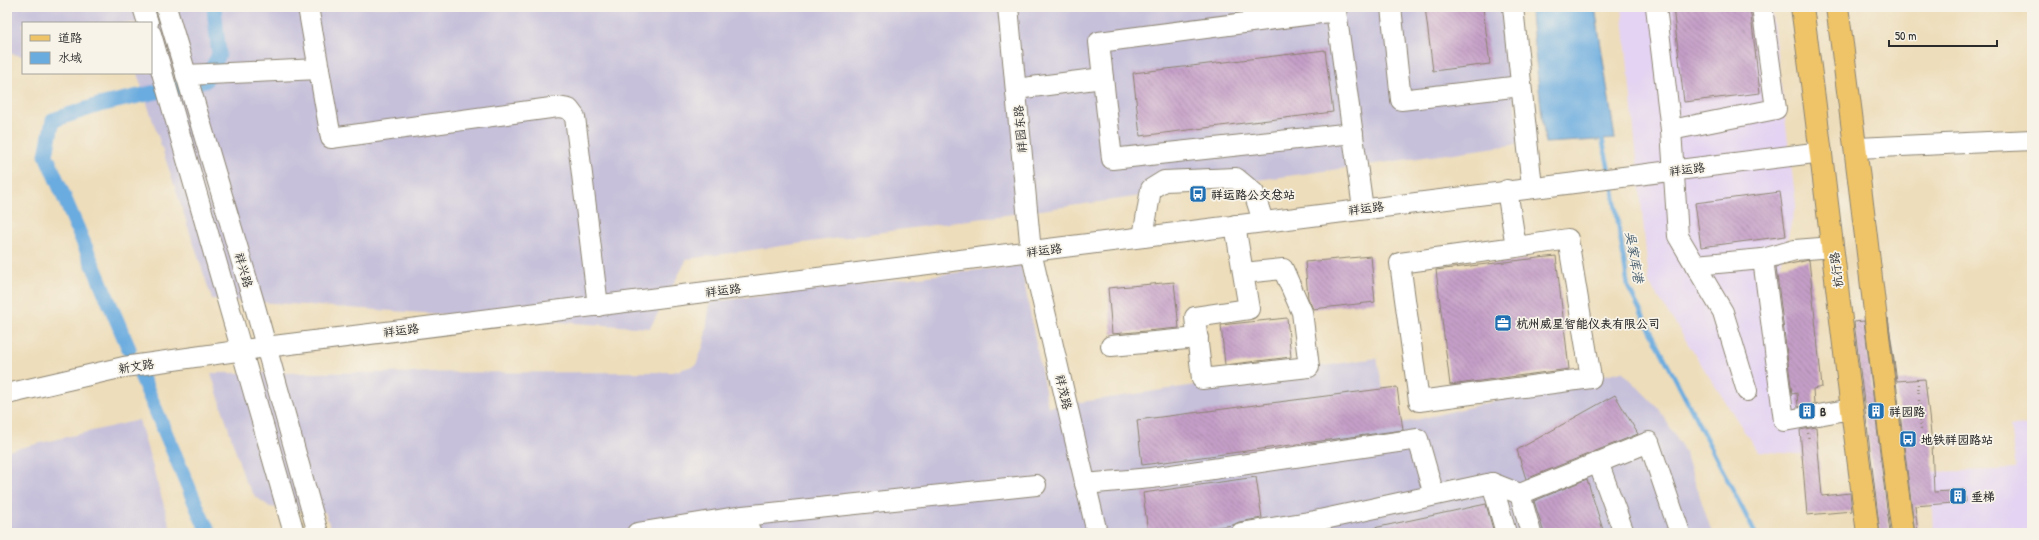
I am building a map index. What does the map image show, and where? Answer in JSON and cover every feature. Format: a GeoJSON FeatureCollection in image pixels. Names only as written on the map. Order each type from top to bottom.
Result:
{"type":"FeatureCollection","features":[{"type":"Feature","properties":{"kind":"main road","name":"杭行路"},"geometry":{"type":"LineString","coordinates":[[1802,7],[1822,152],[1868,533]]}},
{"type":"Feature","properties":{"kind":"main road"},"geometry":{"type":"LineString","coordinates":[[1837,7],[1857,148],[1890,441],[1903,533]]}},
{"type":"Feature","properties":{"kind":"street"},"geometry":{"type":"LineString","coordinates":[[143,7],[148,22]]}},
{"type":"Feature","properties":{"kind":"street","name":"祥兴路"},"geometry":{"type":"LineString","coordinates":[[166,7],[266,347],[318,533]]}},
{"type":"Feature","properties":{"kind":"street"},"geometry":{"type":"LineString","coordinates":[[308,7],[331,138],[558,107],[568,109],[575,117],[598,306]]}},
{"type":"Feature","properties":{"kind":"street","name":"祥园东路"},"geometry":{"type":"LineString","coordinates":[[1008,7],[1031,252]]}},
{"type":"Feature","properties":{"kind":"street"},"geometry":{"type":"LineString","coordinates":[[1391,7],[1401,100],[1521,86]]}},
{"type":"Feature","properties":{"kind":"street"},"geometry":{"type":"LineString","coordinates":[[1513,7],[1532,187]]}},
{"type":"Feature","properties":{"kind":"street"},"geometry":{"type":"LineString","coordinates":[[1656,7],[1670,130],[1678,236],[1724,312],[1747,391]]}},
{"type":"Feature","properties":{"kind":"street"},"geometry":{"type":"LineString","coordinates":[[1670,130],[1776,109],[1762,7]]}},
{"type":"Feature","properties":{"kind":"street"},"geometry":{"type":"LineString","coordinates":[[1353,133],[1112,159],[1099,42],[1245,15],[1336,11],[1353,133],[1363,209]]}},
{"type":"Feature","properties":{"kind":"street","name":"祥兴路"},"geometry":{"type":"LineString","coordinates":[[152,37],[294,533]]}},
{"type":"Feature","properties":{"kind":"street"},"geometry":{"type":"LineString","coordinates":[[186,75],[319,69]]}},
{"type":"Feature","properties":{"kind":"street"},"geometry":{"type":"LineString","coordinates":[[1016,89],[1103,78]]}},
{"type":"Feature","properties":{"kind":"street"},"geometry":{"type":"LineString","coordinates":[[1857,148],[2032,140]]}},
{"type":"Feature","properties":{"kind":"street","name":"祥运路"},"geometry":{"type":"LineString","coordinates":[[266,347],[1031,252],[1507,190],[1822,152]]}},
{"type":"Feature","properties":{"kind":"street"},"geometry":{"type":"LineString","coordinates":[[1143,237],[1151,189],[1164,181],[1236,178],[1254,193],[1263,221]]}},
{"type":"Feature","properties":{"kind":"street"},"geometry":{"type":"LineString","coordinates":[[1507,190],[1516,247]]}},
{"type":"Feature","properties":{"kind":"street"},"geometry":{"type":"LineString","coordinates":[[1235,225],[1243,273],[1249,309],[1195,317],[1202,379],[1309,367],[1302,312],[1283,269],[1243,273]]}},
{"type":"Feature","properties":{"kind":"street"},"geometry":{"type":"LineString","coordinates":[[1568,239],[1591,378],[1419,401],[1400,263],[1516,247],[1568,239]]}},
{"type":"Feature","properties":{"kind":"street"},"geometry":{"type":"LineString","coordinates":[[1695,265],[1763,259],[1795,250],[1833,247]]}},
{"type":"Feature","properties":{"kind":"street","name":"祥茂路"},"geometry":{"type":"LineString","coordinates":[[1031,252],[1097,533]]}},
{"type":"Feature","properties":{"kind":"street"},"geometry":{"type":"LineString","coordinates":[[1763,259],[1784,421],[1852,408]]}},
{"type":"Feature","properties":{"kind":"street"},"geometry":{"type":"LineString","coordinates":[[1112,346],[1198,338]]}},
{"type":"Feature","properties":{"kind":"street","name":"新文路"},"geometry":{"type":"LineString","coordinates":[[7,394],[124,367],[266,347]]}},
{"type":"Feature","properties":{"kind":"street"},"geometry":{"type":"LineString","coordinates":[[1086,484],[1151,478],[1418,439],[1434,495]]}},
{"type":"Feature","properties":{"kind":"street"},"geometry":{"type":"LineString","coordinates":[[1241,533],[1316,527],[1434,495],[1492,483],[1520,494],[1649,442],[1680,533]]}},
{"type":"Feature","properties":{"kind":"street"},"geometry":{"type":"LineString","coordinates":[[1598,462],[1624,533]]}},
{"type":"Feature","properties":{"kind":"street"},"geometry":{"type":"LineString","coordinates":[[1492,483],[1506,533]]}},
{"type":"Feature","properties":{"kind":"street"},"geometry":{"type":"LineString","coordinates":[[637,533],[747,525],[1036,485]]}},
{"type":"Feature","properties":{"kind":"street"},"geometry":{"type":"LineString","coordinates":[[1520,494],[1531,533]]}},
{"type":"Feature","properties":{"kind":"path"},"geometry":{"type":"LineString","coordinates":[[1918,384],[1921,429]]}},
{"type":"Feature","properties":{"kind":"shaded area"},"geometry":{"type":"Polygon","coordinates":[[[7,7],[1504,7],[1519,144],[687,259],[650,328],[212,299],[137,74],[152,74],[152,22],[22,22],[22,56],[7,53],[7,7]]]}},
{"type":"Feature","properties":{"kind":"shaded area"},"geometry":{"type":"Polygon","coordinates":[[[1622,7],[1771,7],[1796,204],[1779,272],[1810,455],[1757,451],[1649,283],[1622,7]]]}},
{"type":"Feature","properties":{"kind":"shaded area"},"geometry":{"type":"Polygon","coordinates":[[[1021,265],[1048,407],[1377,358],[1390,426],[1622,371],[1659,409],[1685,452],[1712,533],[332,533],[325,512],[270,507],[255,496],[245,481],[211,373],[673,372],[696,365],[704,344],[710,302],[1021,265]]]}},
{"type":"Feature","properties":{"kind":"shaded area"},"geometry":{"type":"Polygon","coordinates":[[[139,420],[172,533],[7,533],[7,451],[139,420]]]}},
{"type":"Feature","properties":{"kind":"shaded area"},"geometry":{"type":"Polygon","coordinates":[[[2032,425],[2032,533],[1933,533],[1930,472],[2016,469],[2010,426],[2032,425]]]}},
{"type":"Feature","properties":{"kind":"water"},"geometry":{"type":"Polygon","coordinates":[[[1530,7],[1595,7],[1615,139],[1545,143],[1530,7]]]}},
{"type":"Feature","properties":{"kind":"building"},"geometry":{"type":"Polygon","coordinates":[[[1425,7],[1483,7],[1490,64],[1433,71],[1425,7]]]}},
{"type":"Feature","properties":{"kind":"building"},"geometry":{"type":"Polygon","coordinates":[[[1673,7],[1750,7],[1760,93],[1684,102],[1673,7]]]}},
{"type":"Feature","properties":{"kind":"building"},"geometry":{"type":"Polygon","coordinates":[[[1325,50],[1333,112],[1140,136],[1133,73],[1325,50]]]}},
{"type":"Feature","properties":{"kind":"building"},"geometry":{"type":"Polygon","coordinates":[[[1780,192],[1786,236],[1701,247],[1695,203],[1780,192]]]}},
{"type":"Feature","properties":{"kind":"building"},"geometry":{"type":"Polygon","coordinates":[[[1371,256],[1375,302],[1313,309],[1308,298],[1305,262],[1371,256]]]}},
{"type":"Feature","properties":{"kind":"building","name":"杭州威星智能仪表有限公司"},"geometry":{"type":"Polygon","coordinates":[[[1556,256],[1569,369],[1450,385],[1436,270],[1556,256]]]}},
{"type":"Feature","properties":{"kind":"building"},"geometry":{"type":"Polygon","coordinates":[[[1809,260],[1822,387],[1813,389],[1814,404],[1798,407],[1797,393],[1792,394],[1776,267],[1809,260]]]}},
{"type":"Feature","properties":{"kind":"building"},"geometry":{"type":"Polygon","coordinates":[[[1174,282],[1179,328],[1112,334],[1108,288],[1174,282]]]}},
{"type":"Feature","properties":{"kind":"building"},"geometry":{"type":"Polygon","coordinates":[[[1287,318],[1291,357],[1225,365],[1221,325],[1287,318]]]}},
{"type":"Feature","properties":{"kind":"building"},"geometry":{"type":"Polygon","coordinates":[[[1888,318],[1897,381],[1925,379],[1932,443],[1934,492],[1965,490],[1966,502],[1915,506],[1918,533],[1915,533],[1888,318]]]}},
{"type":"Feature","properties":{"kind":"building"},"geometry":{"type":"Polygon","coordinates":[[[1864,321],[1890,533],[1880,533],[1854,322],[1864,321]]]}},
{"type":"Feature","properties":{"kind":"building"},"geometry":{"type":"Polygon","coordinates":[[[1397,387],[1403,430],[1142,465],[1137,420],[1397,387]]]}},
{"type":"Feature","properties":{"kind":"building"},"geometry":{"type":"Polygon","coordinates":[[[1615,395],[1638,434],[1526,479],[1517,450],[1615,395]]]}},
{"type":"Feature","properties":{"kind":"building"},"geometry":{"type":"Polygon","coordinates":[[[1816,427],[1822,496],[1850,493],[1852,511],[1807,515],[1800,430],[1816,427]]]}},
{"type":"Feature","properties":{"kind":"building"},"geometry":{"type":"Polygon","coordinates":[[[1256,477],[1262,518],[1239,522],[1233,525],[1177,533],[1148,533],[1143,493],[1256,477]]]}},
{"type":"Feature","properties":{"kind":"building"},"geometry":{"type":"Polygon","coordinates":[[[1587,479],[1604,533],[1544,533],[1534,501],[1587,479]]]}},
{"type":"Feature","properties":{"kind":"building"},"geometry":{"type":"Polygon","coordinates":[[[1486,504],[1494,533],[1375,533],[1374,528],[1486,504]]]}},
{"type":"Feature","properties":{"kind":"waterway"},"geometry":{"type":"LineString","coordinates":[[129,349],[46,155],[53,120],[99,105],[205,81],[219,55],[214,7]]}},
{"type":"Feature","properties":{"kind":"waterway","name":"吴家库港"},"geometry":{"type":"LineString","coordinates":[[1601,134],[1610,174]]}},
{"type":"Feature","properties":{"kind":"waterway","name":"吴家库港"},"geometry":{"type":"LineString","coordinates":[[1612,183],[1628,287],[1755,533]]}},
{"type":"Feature","properties":{"kind":"waterway"},"geometry":{"type":"LineString","coordinates":[[140,373],[202,519],[210,533]]}},
{"type":"Feature","properties":{"kind":"place","name":"祥运路公交总站"},"geometry":{"type":"Point","coordinates":[1198,194]}},
{"type":"Feature","properties":{"kind":"place","name":"杭州威星智能仪表有限公司"},"geometry":{"type":"Point","coordinates":[1503,323]}},
{"type":"Feature","properties":{"kind":"place","name":"B"},"geometry":{"type":"Point","coordinates":[1807,411]}},
{"type":"Feature","properties":{"kind":"place","name":"祥园路"},"geometry":{"type":"Point","coordinates":[1876,411]}},
{"type":"Feature","properties":{"kind":"place","name":"地铁祥园路站"},"geometry":{"type":"Point","coordinates":[1908,439]}},
{"type":"Feature","properties":{"kind":"place","name":"垂梯"},"geometry":{"type":"Point","coordinates":[1958,496]}}]}
